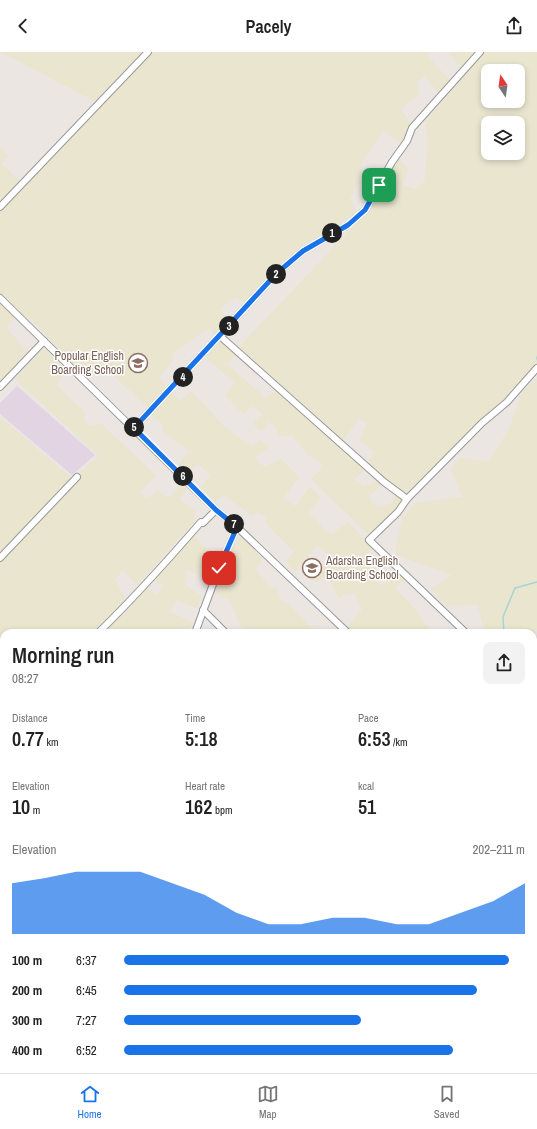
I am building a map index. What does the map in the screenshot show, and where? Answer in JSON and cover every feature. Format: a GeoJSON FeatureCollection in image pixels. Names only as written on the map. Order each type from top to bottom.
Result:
{"type":"FeatureCollection","features":[{"type":"Feature","properties":{"kind":"street"},"geometry":{"type":"LineString","coordinates":[[0,207],[148,52]]}},
{"type":"Feature","properties":{"kind":"street"},"geometry":{"type":"LineString","coordinates":[[134,428],[277,273],[303,251],[348,225],[365,210],[392,162],[407,141],[412,128],[480,52]]}},
{"type":"Feature","properties":{"kind":"street"},"geometry":{"type":"LineString","coordinates":[[0,298],[216,510],[237,527],[344,629]]}},
{"type":"Feature","properties":{"kind":"street"},"geometry":{"type":"LineString","coordinates":[[220,336],[384,482],[407,499]]}},
{"type":"Feature","properties":{"kind":"street"},"geometry":{"type":"LineString","coordinates":[[0,387],[44,341]]}},
{"type":"Feature","properties":{"kind":"street"},"geometry":{"type":"LineString","coordinates":[[462,629],[369,540],[398,512],[407,499],[482,423],[507,402],[537,368]]}},
{"type":"Feature","properties":{"kind":"street"},"geometry":{"type":"LineString","coordinates":[[0,558],[77,477]]}},
{"type":"Feature","properties":{"kind":"street"},"geometry":{"type":"LineString","coordinates":[[102,629],[134,598],[150,577],[201,522],[203,523],[216,510]]}},
{"type":"Feature","properties":{"kind":"street"},"geometry":{"type":"LineString","coordinates":[[196,629],[219,568],[237,527]]}},
{"type":"Feature","properties":{"kind":"street"},"geometry":{"type":"LineString","coordinates":[[203,610],[222,629]]}},
{"type":"Feature","properties":{"kind":"shaded area"},"geometry":{"type":"Polygon","coordinates":[[[1,52],[145,52],[94,101],[1,52]]]}},
{"type":"Feature","properties":{"kind":"shaded area"},"geometry":{"type":"Polygon","coordinates":[[[152,52],[432,52],[427,56],[450,80],[439,94],[425,76],[417,83],[420,93],[401,110],[411,124],[402,144],[383,131],[362,162],[360,183],[350,197],[357,213],[303,246],[283,263],[246,305],[235,297],[221,308],[227,322],[217,336],[209,328],[172,354],[174,359],[159,377],[167,389],[149,409],[110,372],[97,369],[86,381],[32,321],[10,306],[0,295],[0,210],[78,131],[152,52]]]}},
{"type":"Feature","properties":{"kind":"shaded area"},"geometry":{"type":"Polygon","coordinates":[[[448,52],[476,52],[462,68],[448,52]]]}},
{"type":"Feature","properties":{"kind":"shaded area"},"geometry":{"type":"Polygon","coordinates":[[[484,52],[537,52],[537,362],[526,376],[407,496],[384,479],[368,463],[373,452],[359,440],[367,423],[359,419],[342,442],[311,411],[238,348],[364,215],[398,158],[409,168],[403,185],[415,189],[425,181],[427,148],[426,120],[484,52]]]}},
{"type":"Feature","properties":{"kind":"shaded area"},"geometry":{"type":"Polygon","coordinates":[[[0,148],[8,155],[1,164],[21,181],[0,203],[0,148]]]}},
{"type":"Feature","properties":{"kind":"shaded area"},"geometry":{"type":"Polygon","coordinates":[[[0,302],[15,318],[6,327],[28,353],[0,384],[0,302]]]}},
{"type":"Feature","properties":{"kind":"shaded area"},"geometry":{"type":"Polygon","coordinates":[[[220,339],[235,354],[227,364],[266,398],[277,390],[366,470],[354,479],[365,487],[377,480],[382,485],[369,496],[372,503],[378,507],[390,504],[397,493],[404,501],[370,536],[311,479],[322,468],[320,462],[308,455],[292,436],[278,435],[276,427],[268,422],[261,432],[253,424],[263,414],[252,406],[243,414],[225,395],[235,383],[204,356],[220,339]]]}},
{"type":"Feature","properties":{"kind":"shaded area"},"geometry":{"type":"Polygon","coordinates":[[[44,348],[67,370],[56,385],[85,413],[84,420],[90,426],[100,423],[156,475],[140,492],[146,499],[157,491],[166,497],[171,496],[182,483],[188,488],[179,499],[196,511],[194,517],[195,521],[137,585],[122,570],[115,580],[126,600],[96,629],[0,629],[0,417],[72,478],[99,456],[15,379],[44,348]]]}},
{"type":"Feature","properties":{"kind":"shaded area"},"geometry":{"type":"Polygon","coordinates":[[[537,379],[537,629],[484,629],[477,605],[446,606],[431,589],[452,575],[395,555],[402,519],[415,503],[462,497],[451,469],[460,458],[488,462],[509,429],[522,392],[537,379]]]}},
{"type":"Feature","properties":{"kind":"shaded area"},"geometry":{"type":"Polygon","coordinates":[[[17,386],[95,455],[72,475],[0,414],[0,403],[17,386]]]}},
{"type":"Feature","properties":{"kind":"shaded area"},"geometry":{"type":"Polygon","coordinates":[[[191,391],[224,426],[248,444],[253,446],[260,439],[269,447],[255,458],[264,467],[281,459],[299,477],[283,498],[295,506],[310,487],[321,498],[308,513],[331,535],[348,522],[373,548],[364,557],[375,567],[371,576],[382,586],[387,580],[390,582],[399,574],[406,579],[395,588],[417,611],[429,629],[347,628],[362,609],[354,593],[344,595],[339,599],[328,577],[321,578],[317,583],[311,579],[332,557],[317,546],[295,572],[285,562],[294,552],[269,527],[265,521],[267,517],[257,512],[253,516],[224,495],[214,502],[200,487],[211,475],[198,464],[186,474],[178,465],[189,451],[163,432],[160,421],[150,415],[173,393],[180,401],[191,391]]]}},
{"type":"Feature","properties":{"kind":"shaded area"},"geometry":{"type":"Polygon","coordinates":[[[193,535],[219,562],[211,582],[187,569],[184,584],[201,596],[197,609],[177,600],[169,611],[193,623],[190,629],[106,629],[131,607],[134,600],[144,587],[158,595],[163,585],[149,580],[193,535]]]}},
{"type":"Feature","properties":{"kind":"shaded area"},"geometry":{"type":"Polygon","coordinates":[[[242,537],[263,559],[256,568],[269,587],[277,589],[280,599],[289,605],[314,629],[246,629],[241,627],[229,599],[212,593],[230,549],[242,537]]]}},
{"type":"Feature","properties":{"kind":"waterway"},"geometry":{"type":"LineString","coordinates":[[504,629],[503,617],[515,588],[537,582]]}},
{"type":"Feature","properties":{"kind":"place","name":"Popular English Boarding School"},"geometry":{"type":"Point","coordinates":[138,363]}},
{"type":"Feature","properties":{"kind":"place","name":"Adarsha English Boarding School"},"geometry":{"type":"Point","coordinates":[312,568]}},
{"type":"Feature","properties":{"kind":"route"},"geometry":{"type":"LineString","coordinates":[[219,568],[237,527],[216,510],[134,428],[277,273],[303,251],[324,237],[348,225],[365,210],[379,185]]}}]}
